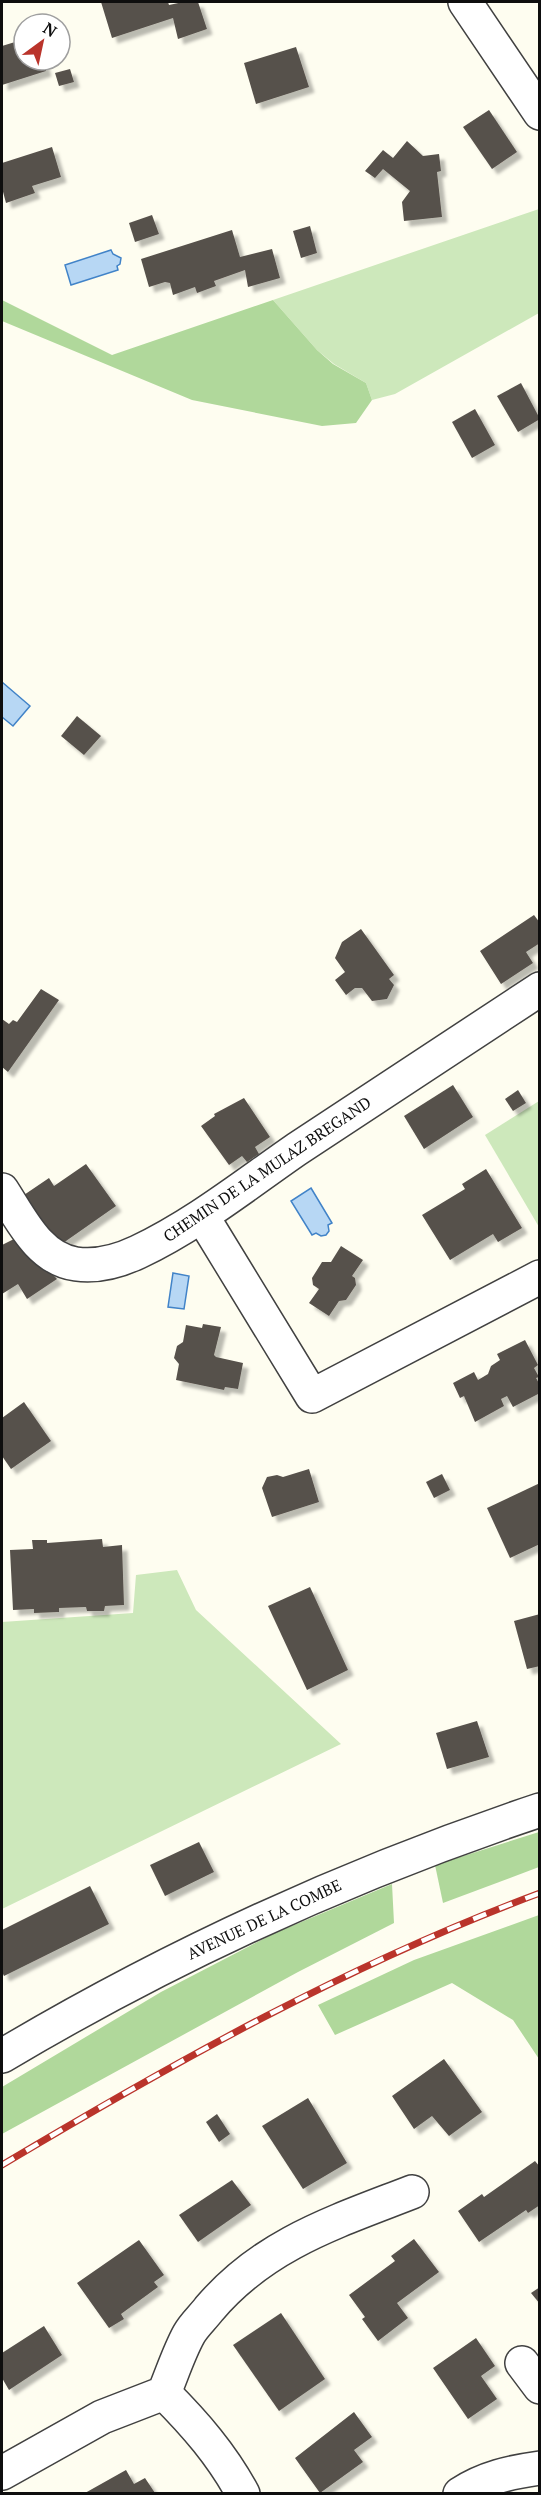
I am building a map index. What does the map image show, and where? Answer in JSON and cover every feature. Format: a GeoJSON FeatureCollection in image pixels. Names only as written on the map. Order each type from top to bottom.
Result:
{"type":"FeatureCollection","features":[{"type":"Feature","properties":{"kind":"street"},"geometry":{"type":"LineString","coordinates":[[465,2],[540,113]]}},
{"type":"Feature","properties":{"kind":"street","name":"CHEMIN DE LA MULAZ BREGAND"},"geometry":{"type":"LineString","coordinates":[[2,1190],[41,1246],[51,1256],[78,1264],[97,1264],[127,1257],[202,1216],[307,1143],[540,989]]}},
{"type":"Feature","properties":{"kind":"street"},"geometry":{"type":"LineString","coordinates":[[202,1216],[312,1396],[540,1277]]}},
{"type":"Feature","properties":{"kind":"street","name":"AVENUE DE LA COMBE"},"geometry":{"type":"LineString","coordinates":[[2,2056],[152,1972],[287,1907],[420,1852],[540,1810]]}},
{"type":"Feature","properties":{"kind":"street"},"geometry":{"type":"LineString","coordinates":[[2,2473],[102,2417],[164,2393],[189,2333],[221,2296],[253,2268],[304,2236],[335,2221],[412,2192]]}},
{"type":"Feature","properties":{"kind":"street"},"geometry":{"type":"LineString","coordinates":[[164,2393],[199,2427],[243,2493]]}},
{"type":"Feature","properties":{"kind":"street"},"geometry":{"type":"LineString","coordinates":[[460,2493],[474,2484],[513,2472],[540,2468]]}},
{"type":"Feature","properties":{"kind":"green space"},"geometry":{"type":"Polygon","coordinates":[[[539,209],[539,313],[395,394],[372,400],[366,383],[334,364],[317,350],[273,300],[539,209]]]}},
{"type":"Feature","properties":{"kind":"green space"},"geometry":{"type":"Polygon","coordinates":[[[2,300],[112,355],[273,300],[317,350],[333,364],[366,383],[372,400],[356,423],[322,426],[192,400],[2,321],[2,300]]]}},
{"type":"Feature","properties":{"kind":"green space"},"geometry":{"type":"Polygon","coordinates":[[[539,1101],[539,1227],[485,1135],[539,1101]]]}},
{"type":"Feature","properties":{"kind":"green space"},"geometry":{"type":"Polygon","coordinates":[[[177,1570],[196,1610],[341,1744],[2,1909],[2,1622],[133,1613],[136,1575],[177,1570]]]}},
{"type":"Feature","properties":{"kind":"green space"},"geometry":{"type":"Polygon","coordinates":[[[539,1832],[539,1867],[443,1903],[435,1865],[539,1832]]]}},
{"type":"Feature","properties":{"kind":"green space"},"geometry":{"type":"Polygon","coordinates":[[[392,1884],[394,1923],[298,1972],[2,2134],[2,2087],[161,1992],[275,1933],[392,1884]]]}},
{"type":"Feature","properties":{"kind":"green space"},"geometry":{"type":"Polygon","coordinates":[[[539,1915],[539,2059],[513,2020],[452,1983],[335,2035],[318,2005],[414,1960],[539,1915]]]}},
{"type":"Feature","properties":{"kind":"water"},"geometry":{"type":"Polygon","coordinates":[[[111,250],[113,254],[121,258],[117,266],[118,270],[71,285],[65,265],[111,250]]]}},
{"type":"Feature","properties":{"kind":"water"},"geometry":{"type":"Polygon","coordinates":[[[2,682],[30,706],[13,726],[2,717],[2,682]]]}},
{"type":"Feature","properties":{"kind":"water"},"geometry":{"type":"Polygon","coordinates":[[[311,1188],[332,1223],[328,1225],[329,1231],[326,1235],[321,1236],[316,1233],[312,1235],[291,1201],[311,1188]]]}},
{"type":"Feature","properties":{"kind":"water"},"geometry":{"type":"Polygon","coordinates":[[[173,1273],[189,1276],[184,1309],[168,1307],[173,1273]]]}},
{"type":"Feature","properties":{"kind":"building"},"geometry":{"type":"Polygon","coordinates":[[[101,2],[168,2],[169,5],[198,2],[207,29],[178,39],[173,18],[112,38],[101,2]]]}},
{"type":"Feature","properties":{"kind":"building"},"geometry":{"type":"Polygon","coordinates":[[[12,43],[12,72],[43,72],[2,85],[2,46],[12,43]]]}},
{"type":"Feature","properties":{"kind":"building"},"geometry":{"type":"Polygon","coordinates":[[[296,47],[309,87],[256,104],[244,63],[296,47]]]}},
{"type":"Feature","properties":{"kind":"building"},"geometry":{"type":"Polygon","coordinates":[[[71,72],[74,82],[59,86],[55,73],[71,72]]]}},
{"type":"Feature","properties":{"kind":"building"},"geometry":{"type":"Polygon","coordinates":[[[489,110],[517,152],[492,169],[463,127],[489,110]]]}},
{"type":"Feature","properties":{"kind":"building"},"geometry":{"type":"Polygon","coordinates":[[[407,141],[423,156],[439,154],[441,171],[437,172],[442,217],[404,221],[402,202],[410,191],[383,169],[375,178],[365,171],[383,150],[393,158],[407,141]]]}},
{"type":"Feature","properties":{"kind":"building"},"geometry":{"type":"Polygon","coordinates":[[[52,147],[61,177],[32,186],[35,193],[6,203],[2,188],[2,163],[52,147]]]}},
{"type":"Feature","properties":{"kind":"building"},"geometry":{"type":"Polygon","coordinates":[[[152,215],[159,234],[135,242],[129,223],[152,215]]]}},
{"type":"Feature","properties":{"kind":"building"},"geometry":{"type":"Polygon","coordinates":[[[310,226],[317,253],[301,258],[293,231],[310,226]]]}},
{"type":"Feature","properties":{"kind":"building"},"geometry":{"type":"Polygon","coordinates":[[[232,230],[240,257],[272,249],[280,278],[248,287],[245,270],[214,281],[216,286],[197,293],[195,287],[173,295],[170,283],[165,282],[149,287],[141,259],[232,230]]]}},
{"type":"Feature","properties":{"kind":"building"},"geometry":{"type":"Polygon","coordinates":[[[521,383],[540,419],[518,432],[497,396],[521,383]]]}},
{"type":"Feature","properties":{"kind":"building"},"geometry":{"type":"Polygon","coordinates":[[[475,409],[495,445],[472,458],[452,422],[475,409]]]}},
{"type":"Feature","properties":{"kind":"building"},"geometry":{"type":"Polygon","coordinates":[[[77,716],[101,736],[84,755],[61,736],[77,716]]]}},
{"type":"Feature","properties":{"kind":"building"},"geometry":{"type":"Polygon","coordinates":[[[534,915],[540,923],[540,943],[526,952],[533,963],[501,984],[480,951],[534,915]]]}},
{"type":"Feature","properties":{"kind":"building"},"geometry":{"type":"Polygon","coordinates":[[[361,929],[394,975],[389,979],[394,985],[387,999],[372,1001],[362,988],[355,988],[346,995],[335,980],[345,972],[335,958],[342,942],[361,929]]]}},
{"type":"Feature","properties":{"kind":"building"},"geometry":{"type":"Polygon","coordinates":[[[41,989],[59,1000],[8,1072],[2,1067],[2,1019],[9,1024],[13,1020],[17,1022],[41,989]]]}},
{"type":"Feature","properties":{"kind":"building"},"geometry":{"type":"Polygon","coordinates":[[[453,1085],[473,1117],[424,1149],[404,1116],[453,1085]]]}},
{"type":"Feature","properties":{"kind":"building"},"geometry":{"type":"Polygon","coordinates":[[[518,1090],[526,1103],[513,1111],[505,1099],[518,1090]]]}},
{"type":"Feature","properties":{"kind":"building"},"geometry":{"type":"Polygon","coordinates":[[[244,1098],[270,1137],[255,1147],[259,1154],[247,1162],[242,1156],[229,1165],[201,1126],[215,1116],[214,1114],[244,1098]]]}},
{"type":"Feature","properties":{"kind":"building"},"geometry":{"type":"Polygon","coordinates":[[[86,1164],[116,1206],[56,1248],[21,1197],[49,1178],[54,1186],[86,1164]]]}},
{"type":"Feature","properties":{"kind":"building"},"geometry":{"type":"Polygon","coordinates":[[[486,1169],[522,1228],[498,1242],[493,1234],[450,1260],[422,1215],[465,1189],[462,1184],[486,1169]]]}},
{"type":"Feature","properties":{"kind":"building"},"geometry":{"type":"Polygon","coordinates":[[[18,1237],[57,1279],[27,1299],[18,1284],[2,1294],[2,1245],[18,1237]]]}},
{"type":"Feature","properties":{"kind":"building"},"geometry":{"type":"Polygon","coordinates":[[[341,1246],[363,1260],[352,1276],[355,1278],[356,1285],[346,1300],[339,1301],[329,1316],[309,1303],[319,1289],[313,1285],[312,1278],[322,1262],[331,1262],[341,1246]]]}},
{"type":"Feature","properties":{"kind":"building"},"geometry":{"type":"Polygon","coordinates":[[[203,1324],[221,1327],[214,1355],[216,1357],[243,1363],[238,1389],[225,1387],[224,1390],[176,1380],[179,1364],[174,1358],[177,1346],[183,1342],[186,1325],[202,1328],[203,1324]]]}},
{"type":"Feature","properties":{"kind":"building"},"geometry":{"type":"Polygon","coordinates":[[[525,1340],[538,1365],[534,1368],[539,1377],[536,1378],[540,1385],[540,1393],[513,1407],[507,1396],[501,1399],[504,1406],[475,1422],[464,1396],[460,1398],[453,1383],[474,1372],[478,1380],[488,1374],[491,1366],[500,1360],[497,1354],[525,1340]]]}},
{"type":"Feature","properties":{"kind":"building"},"geometry":{"type":"Polygon","coordinates":[[[24,1402],[51,1441],[11,1469],[2,1456],[2,1418],[24,1402]]]}},
{"type":"Feature","properties":{"kind":"building"},"geometry":{"type":"Polygon","coordinates":[[[309,1469],[319,1502],[272,1517],[262,1488],[267,1477],[277,1475],[283,1477],[309,1469]]]}},
{"type":"Feature","properties":{"kind":"building"},"geometry":{"type":"Polygon","coordinates":[[[442,1474],[450,1490],[434,1498],[426,1482],[442,1474]]]}},
{"type":"Feature","properties":{"kind":"building"},"geometry":{"type":"Polygon","coordinates":[[[540,1483],[540,1544],[510,1558],[487,1508],[540,1483]]]}},
{"type":"Feature","properties":{"kind":"building"},"geometry":{"type":"Polygon","coordinates":[[[102,1539],[103,1547],[122,1545],[124,1605],[105,1606],[104,1611],[87,1611],[86,1607],[59,1608],[59,1612],[34,1613],[34,1609],[13,1610],[10,1550],[33,1549],[32,1540],[47,1540],[47,1543],[102,1539]]]}},
{"type":"Feature","properties":{"kind":"building"},"geometry":{"type":"Polygon","coordinates":[[[310,1587],[348,1670],[307,1690],[268,1606],[310,1587]]]}},
{"type":"Feature","properties":{"kind":"building"},"geometry":{"type":"Polygon","coordinates":[[[540,1614],[540,1666],[527,1669],[514,1621],[540,1614]]]}},
{"type":"Feature","properties":{"kind":"building"},"geometry":{"type":"Polygon","coordinates":[[[477,1721],[489,1757],[447,1769],[436,1733],[477,1721]]]}},
{"type":"Feature","properties":{"kind":"building"},"geometry":{"type":"Polygon","coordinates":[[[199,1842],[214,1872],[165,1896],[150,1865],[199,1842]]]}},
{"type":"Feature","properties":{"kind":"building"},"geometry":{"type":"Polygon","coordinates":[[[90,1886],[109,1924],[4,1976],[2,1972],[2,1930],[90,1886]]]}},
{"type":"Feature","properties":{"kind":"building"},"geometry":{"type":"Polygon","coordinates":[[[444,2059],[482,2112],[449,2136],[432,2116],[414,2129],[392,2096],[444,2059]]]}},
{"type":"Feature","properties":{"kind":"building"},"geometry":{"type":"Polygon","coordinates":[[[308,2098],[347,2163],[303,2189],[262,2126],[308,2098]]]}},
{"type":"Feature","properties":{"kind":"building"},"geometry":{"type":"Polygon","coordinates":[[[217,2114],[230,2134],[219,2142],[206,2122],[217,2114]]]}},
{"type":"Feature","properties":{"kind":"building"},"geometry":{"type":"Polygon","coordinates":[[[535,2161],[540,2167],[540,2205],[528,2213],[526,2210],[479,2242],[458,2211],[482,2194],[484,2197],[535,2161]]]}},
{"type":"Feature","properties":{"kind":"building"},"geometry":{"type":"Polygon","coordinates":[[[232,2180],[251,2205],[198,2242],[179,2215],[232,2180]]]}},
{"type":"Feature","properties":{"kind":"building"},"geometry":{"type":"Polygon","coordinates":[[[414,2239],[439,2272],[397,2303],[408,2318],[378,2341],[362,2319],[365,2317],[349,2295],[395,2261],[391,2256],[414,2239]]]}},
{"type":"Feature","properties":{"kind":"building"},"geometry":{"type":"Polygon","coordinates":[[[139,2240],[164,2275],[154,2282],[158,2287],[121,2314],[124,2319],[109,2328],[77,2283],[139,2240]]]}},
{"type":"Feature","properties":{"kind":"building"},"geometry":{"type":"Polygon","coordinates":[[[540,2287],[540,2304],[531,2293],[540,2287]]]}},
{"type":"Feature","properties":{"kind":"building"},"geometry":{"type":"Polygon","coordinates":[[[281,2313],[325,2379],[279,2411],[233,2345],[281,2313]]]}},
{"type":"Feature","properties":{"kind":"building"},"geometry":{"type":"Polygon","coordinates":[[[44,2326],[62,2355],[9,2390],[2,2378],[2,2353],[44,2326]]]}},
{"type":"Feature","properties":{"kind":"building"},"geometry":{"type":"Polygon","coordinates":[[[476,2338],[495,2366],[481,2376],[497,2399],[468,2419],[433,2368],[476,2338]]]}},
{"type":"Feature","properties":{"kind":"building"},"geometry":{"type":"Polygon","coordinates":[[[354,2412],[372,2437],[354,2450],[363,2462],[320,2493],[295,2458],[354,2412]]]}},
{"type":"Feature","properties":{"kind":"building"},"geometry":{"type":"Polygon","coordinates":[[[126,2470],[134,2484],[145,2478],[155,2493],[85,2493],[126,2470]]]}},
{"type":"Feature","properties":{"kind":"railway"},"geometry":{"type":"LineString","coordinates":[[2,2165],[198,2052],[332,1983],[470,1921],[540,1893]]}}]}
